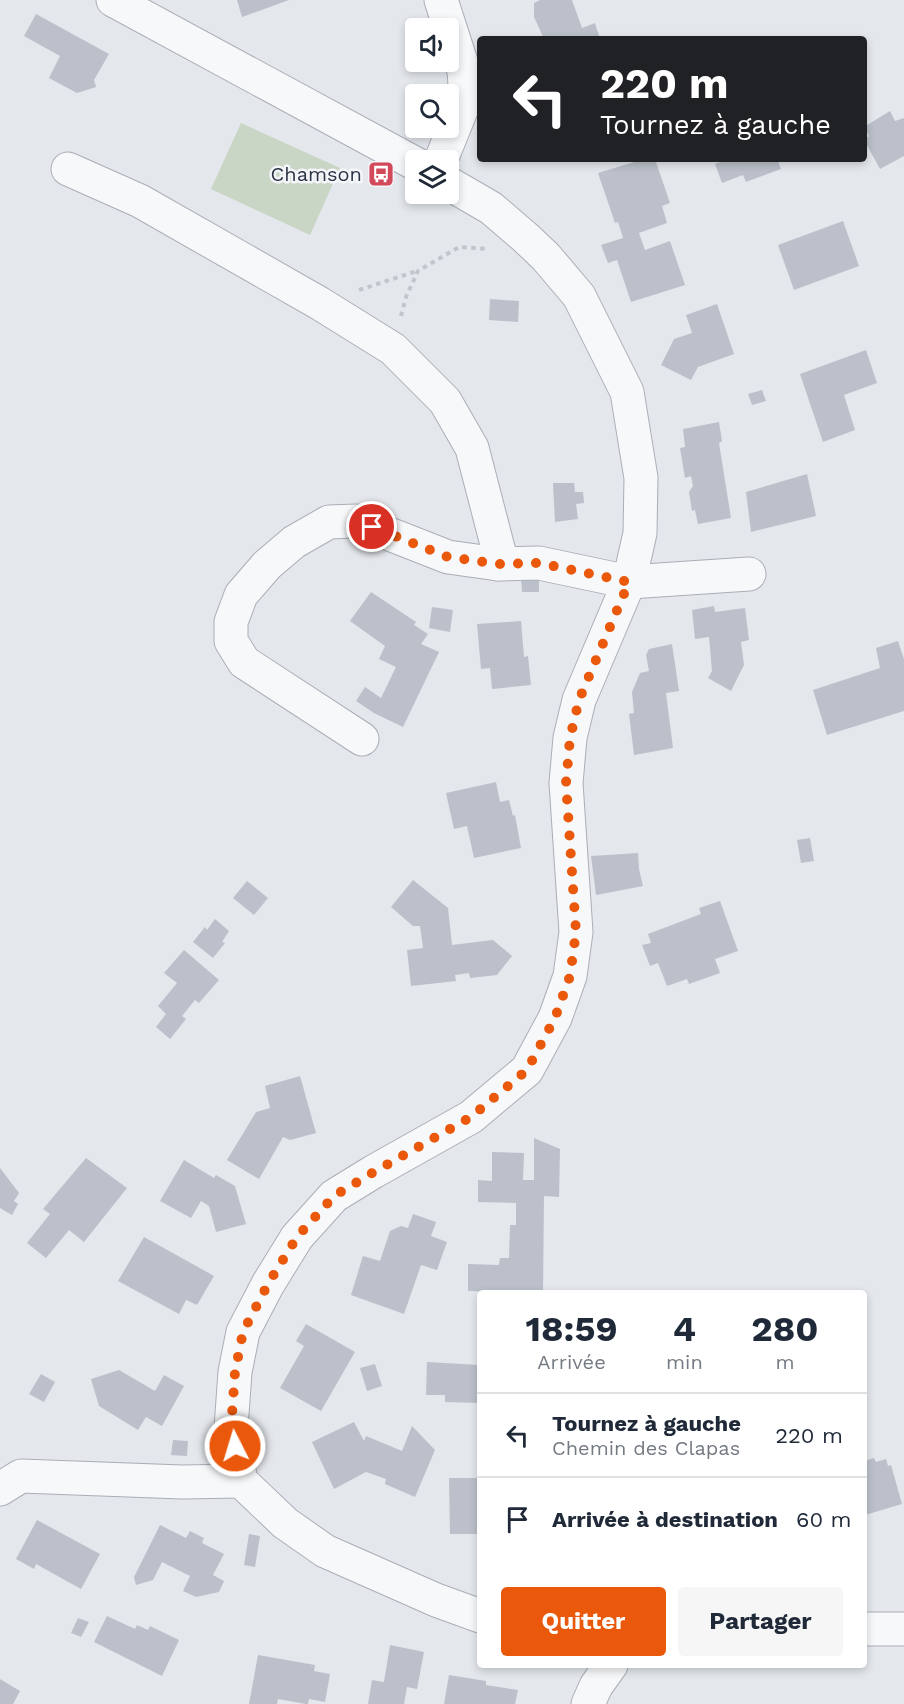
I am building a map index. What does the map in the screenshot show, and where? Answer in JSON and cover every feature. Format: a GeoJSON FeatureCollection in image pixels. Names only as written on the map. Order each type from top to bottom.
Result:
{"type":"FeatureCollection","features":[{"type":"Feature","properties":{"kind":"street"},"geometry":{"type":"LineString","coordinates":[[113,0],[405,159]]}},
{"type":"Feature","properties":{"kind":"street"},"geometry":{"type":"LineString","coordinates":[[441,0],[464,71],[466,98],[445,150]]}},
{"type":"Feature","properties":{"kind":"street"},"geometry":{"type":"LineString","coordinates":[[68,169],[140,201],[319,303],[393,349],[445,401],[472,448],[499,552],[498,564]]}},
{"type":"Feature","properties":{"kind":"street"},"geometry":{"type":"LineString","coordinates":[[459,190],[490,208],[526,238],[546,257],[579,296],[627,392],[641,478],[640,533],[629,582],[579,700],[570,738],[566,783],[576,932],[570,976],[555,1018],[527,1070],[471,1117],[334,1196],[297,1237],[268,1284],[243,1332],[235,1372],[231,1428],[241,1481],[285,1522],[325,1551],[436,1600],[477,1615]]}},
{"type":"Feature","properties":{"kind":"street"},"geometry":{"type":"LineString","coordinates":[[363,739],[244,662],[231,641],[231,621],[241,595],[267,565],[294,542],[329,522],[356,521],[448,557],[498,564],[539,563],[629,582],[749,574]]}},
{"type":"Feature","properties":{"kind":"street"},"geometry":{"type":"LineString","coordinates":[[0,1490],[21,1476],[182,1482],[241,1481]]}},
{"type":"Feature","properties":{"kind":"street"},"geometry":{"type":"LineString","coordinates":[[867,1629],[904,1629]]}},
{"type":"Feature","properties":{"kind":"street"},"geometry":{"type":"LineString","coordinates":[[588,1704],[596,1686],[609,1668]]}},
{"type":"Feature","properties":{"kind":"path"},"geometry":{"type":"LineString","coordinates":[[319,303],[418,271],[459,247],[498,249],[526,238]]}},
{"type":"Feature","properties":{"kind":"path"},"geometry":{"type":"LineString","coordinates":[[393,349],[405,297],[418,271]]}},
{"type":"Feature","properties":{"kind":"green space"},"geometry":{"type":"Polygon","coordinates":[[[241,123],[340,168],[310,235],[211,189],[241,123]]]}},
{"type":"Feature","properties":{"kind":"building"},"geometry":{"type":"Polygon","coordinates":[[[237,0],[289,0],[242,17],[237,0]]]}},
{"type":"Feature","properties":{"kind":"building"},"geometry":{"type":"Polygon","coordinates":[[[540,0],[572,0],[582,28],[595,23],[599,36],[543,36],[534,17],[534,3],[540,0]]]}},
{"type":"Feature","properties":{"kind":"building"},"geometry":{"type":"Polygon","coordinates":[[[36,14],[109,54],[94,80],[96,87],[77,93],[49,78],[60,56],[24,36],[36,14]]]}},
{"type":"Feature","properties":{"kind":"building"},"geometry":{"type":"Polygon","coordinates":[[[890,111],[895,121],[904,118],[904,156],[880,169],[867,145],[869,136],[867,125],[890,111]]]}},
{"type":"Feature","properties":{"kind":"building"},"geometry":{"type":"Polygon","coordinates":[[[634,162],[656,162],[670,203],[662,206],[667,223],[639,233],[645,250],[670,241],[685,285],[631,302],[617,260],[608,263],[601,245],[623,238],[618,222],[615,223],[598,173],[634,162]]]}},
{"type":"Feature","properties":{"kind":"building"},"geometry":{"type":"Polygon","coordinates":[[[721,162],[778,162],[781,169],[746,182],[743,175],[722,183],[715,164],[721,162]]]}},
{"type":"Feature","properties":{"kind":"building"},"geometry":{"type":"Polygon","coordinates":[[[843,221],[859,266],[794,290],[778,245],[843,221]]]}},
{"type":"Feature","properties":{"kind":"building"},"geometry":{"type":"Polygon","coordinates":[[[490,299],[519,301],[518,322],[489,320],[490,299]]]}},
{"type":"Feature","properties":{"kind":"building"},"geometry":{"type":"Polygon","coordinates":[[[717,304],[734,354],[698,367],[691,380],[661,365],[674,339],[692,333],[686,315],[717,304]]]}},
{"type":"Feature","properties":{"kind":"building"},"geometry":{"type":"Polygon","coordinates":[[[866,350],[877,383],[844,395],[855,430],[823,442],[800,374],[866,350]]]}},
{"type":"Feature","properties":{"kind":"building"},"geometry":{"type":"Polygon","coordinates":[[[762,390],[766,401],[752,405],[748,394],[762,390]]]}},
{"type":"Feature","properties":{"kind":"building"},"geometry":{"type":"Polygon","coordinates":[[[719,422],[722,441],[719,443],[731,518],[698,524],[695,510],[692,511],[689,492],[693,486],[691,476],[685,478],[680,448],[685,447],[683,429],[719,422]]]}},
{"type":"Feature","properties":{"kind":"building"},"geometry":{"type":"Polygon","coordinates":[[[807,474],[816,516],[751,532],[746,492],[807,474]]]}},
{"type":"Feature","properties":{"kind":"building"},"geometry":{"type":"Polygon","coordinates":[[[553,483],[574,483],[575,492],[583,492],[584,503],[576,504],[578,519],[555,522],[553,483]]]}},
{"type":"Feature","properties":{"kind":"building"},"geometry":{"type":"Polygon","coordinates":[[[521,574],[539,575],[539,592],[522,592],[521,574]]]}},
{"type":"Feature","properties":{"kind":"building"},"geometry":{"type":"Polygon","coordinates":[[[371,592],[416,622],[414,625],[428,634],[421,644],[439,652],[403,727],[356,701],[365,687],[381,698],[396,667],[379,659],[385,646],[350,621],[371,592]]]}},
{"type":"Feature","properties":{"kind":"building"},"geometry":{"type":"Polygon","coordinates":[[[714,606],[715,612],[745,608],[749,640],[741,642],[744,665],[731,691],[708,678],[712,671],[709,637],[695,639],[692,610],[714,606]]]}},
{"type":"Feature","properties":{"kind":"building"},"geometry":{"type":"Polygon","coordinates":[[[432,607],[453,610],[450,632],[429,628],[432,607]]]}},
{"type":"Feature","properties":{"kind":"building"},"geometry":{"type":"Polygon","coordinates":[[[521,621],[524,657],[528,656],[531,685],[492,689],[490,668],[481,669],[477,624],[521,621]]]}},
{"type":"Feature","properties":{"kind":"building"},"geometry":{"type":"Polygon","coordinates":[[[898,641],[904,659],[904,711],[827,735],[813,690],[880,668],[876,648],[898,641]]]}},
{"type":"Feature","properties":{"kind":"building"},"geometry":{"type":"Polygon","coordinates":[[[672,644],[679,691],[666,693],[673,748],[634,755],[629,714],[634,713],[632,692],[640,673],[649,671],[646,655],[649,649],[672,644]]]}},
{"type":"Feature","properties":{"kind":"building"},"geometry":{"type":"Polygon","coordinates":[[[496,782],[500,802],[509,800],[513,816],[515,815],[521,848],[474,858],[467,826],[454,829],[446,793],[496,782]]]}},
{"type":"Feature","properties":{"kind":"building"},"geometry":{"type":"Polygon","coordinates":[[[810,838],[814,861],[801,863],[797,840],[810,838]]]}},
{"type":"Feature","properties":{"kind":"building"},"geometry":{"type":"Polygon","coordinates":[[[638,853],[643,886],[596,895],[591,856],[638,853]]]}},
{"type":"Feature","properties":{"kind":"building"},"geometry":{"type":"Polygon","coordinates":[[[413,880],[448,908],[452,945],[493,940],[512,956],[497,975],[470,978],[469,973],[455,975],[456,981],[411,986],[407,950],[423,948],[420,926],[413,926],[391,907],[413,880]]]}},
{"type":"Feature","properties":{"kind":"building"},"geometry":{"type":"Polygon","coordinates":[[[247,881],[268,898],[254,915],[233,898],[247,881]]]}},
{"type":"Feature","properties":{"kind":"building"},"geometry":{"type":"Polygon","coordinates":[[[720,901],[738,951],[715,959],[720,973],[689,984],[687,979],[667,986],[658,963],[650,966],[642,945],[651,943],[648,934],[701,914],[699,908],[720,901]]]}},
{"type":"Feature","properties":{"kind":"building"},"geometry":{"type":"Polygon","coordinates":[[[215,919],[229,931],[222,942],[225,943],[213,958],[193,942],[205,927],[207,930],[215,919]]]}},
{"type":"Feature","properties":{"kind":"building"},"geometry":{"type":"Polygon","coordinates":[[[184,950],[219,980],[199,1003],[195,1000],[182,1016],[186,1019],[170,1039],[156,1027],[166,1014],[158,1006],[177,983],[164,973],[184,950]]]}},
{"type":"Feature","properties":{"kind":"building"},"geometry":{"type":"Polygon","coordinates":[[[300,1076],[316,1133],[290,1140],[283,1137],[259,1179],[227,1160],[256,1112],[270,1108],[265,1086],[300,1076]]]}},
{"type":"Feature","properties":{"kind":"building"},"geometry":{"type":"Polygon","coordinates":[[[534,1138],[560,1149],[559,1197],[544,1196],[543,1290],[468,1291],[468,1264],[499,1265],[500,1258],[509,1258],[510,1225],[516,1225],[516,1203],[478,1202],[478,1180],[492,1181],[492,1152],[524,1153],[523,1180],[534,1180],[534,1138]]]}},
{"type":"Feature","properties":{"kind":"building"},"geometry":{"type":"Polygon","coordinates":[[[86,1158],[127,1188],[84,1242],[69,1230],[46,1258],[27,1243],[50,1214],[43,1209],[86,1158]]]}},
{"type":"Feature","properties":{"kind":"building"},"geometry":{"type":"Polygon","coordinates":[[[184,1160],[214,1178],[216,1175],[235,1186],[246,1224],[216,1232],[209,1206],[201,1201],[191,1218],[160,1201],[184,1160]]]}},
{"type":"Feature","properties":{"kind":"building"},"geometry":{"type":"Polygon","coordinates":[[[0,1168],[19,1193],[14,1201],[18,1204],[12,1215],[0,1208],[0,1168]]]}},
{"type":"Feature","properties":{"kind":"building"},"geometry":{"type":"Polygon","coordinates":[[[413,1214],[436,1222],[431,1236],[447,1242],[437,1270],[421,1265],[404,1314],[351,1295],[363,1256],[380,1261],[390,1231],[401,1226],[408,1228],[413,1214]]]}},
{"type":"Feature","properties":{"kind":"building"},"geometry":{"type":"Polygon","coordinates":[[[144,1237],[214,1276],[197,1305],[186,1300],[179,1314],[118,1281],[144,1237]]]}},
{"type":"Feature","properties":{"kind":"building"},"geometry":{"type":"Polygon","coordinates":[[[306,1324],[355,1352],[321,1411],[280,1388],[304,1346],[296,1341],[306,1324]]]}},
{"type":"Feature","properties":{"kind":"building"},"geometry":{"type":"Polygon","coordinates":[[[427,1362],[477,1365],[477,1403],[445,1402],[445,1395],[426,1395],[427,1362]]]}},
{"type":"Feature","properties":{"kind":"building"},"geometry":{"type":"Polygon","coordinates":[[[375,1364],[382,1386],[367,1391],[360,1368],[375,1364]]]}},
{"type":"Feature","properties":{"kind":"building"},"geometry":{"type":"Polygon","coordinates":[[[119,1370],[155,1391],[164,1375],[184,1386],[162,1426],[146,1417],[138,1430],[99,1406],[91,1379],[119,1370]]]}},
{"type":"Feature","properties":{"kind":"building"},"geometry":{"type":"Polygon","coordinates":[[[41,1374],[55,1382],[44,1402],[29,1394],[41,1374]]]}},
{"type":"Feature","properties":{"kind":"building"},"geometry":{"type":"Polygon","coordinates":[[[354,1422],[364,1441],[366,1436],[402,1451],[412,1426],[435,1450],[415,1497],[385,1484],[386,1479],[366,1472],[334,1489],[312,1442],[354,1422]]]}},
{"type":"Feature","properties":{"kind":"building"},"geometry":{"type":"Polygon","coordinates":[[[173,1440],[188,1441],[187,1456],[171,1455],[173,1440]]]}},
{"type":"Feature","properties":{"kind":"building"},"geometry":{"type":"Polygon","coordinates":[[[874,1458],[876,1462],[886,1459],[888,1466],[891,1465],[902,1504],[867,1514],[867,1460],[874,1458]]]}},
{"type":"Feature","properties":{"kind":"building"},"geometry":{"type":"Polygon","coordinates":[[[449,1478],[477,1478],[477,1534],[450,1534],[449,1478]]]}},
{"type":"Feature","properties":{"kind":"building"},"geometry":{"type":"Polygon","coordinates":[[[37,1520],[100,1554],[81,1589],[36,1564],[34,1569],[16,1559],[37,1520]]]}},
{"type":"Feature","properties":{"kind":"building"},"geometry":{"type":"Polygon","coordinates":[[[160,1525],[186,1538],[190,1531],[204,1538],[202,1543],[224,1554],[213,1575],[224,1581],[219,1592],[196,1597],[183,1591],[190,1576],[162,1562],[153,1580],[136,1585],[134,1577],[160,1525]]]}},
{"type":"Feature","properties":{"kind":"building"},"geometry":{"type":"Polygon","coordinates":[[[249,1534],[260,1536],[255,1567],[244,1565],[249,1534]]]}},
{"type":"Feature","properties":{"kind":"building"},"geometry":{"type":"Polygon","coordinates":[[[107,1616],[135,1629],[137,1625],[148,1630],[150,1626],[179,1640],[162,1676],[94,1642],[107,1616]]]}},
{"type":"Feature","properties":{"kind":"building"},"geometry":{"type":"Polygon","coordinates":[[[78,1618],[89,1622],[81,1637],[71,1633],[78,1618]]]}},
{"type":"Feature","properties":{"kind":"building"},"geometry":{"type":"Polygon","coordinates":[[[390,1645],[424,1652],[417,1689],[407,1687],[404,1704],[368,1704],[372,1680],[384,1682],[390,1645]]]}},
{"type":"Feature","properties":{"kind":"building"},"geometry":{"type":"Polygon","coordinates":[[[258,1655],[315,1665],[314,1671],[330,1674],[325,1702],[309,1699],[306,1704],[278,1699],[277,1704],[249,1704],[258,1655]]]}},
{"type":"Feature","properties":{"kind":"building"},"geometry":{"type":"Polygon","coordinates":[[[449,1675],[486,1681],[486,1685],[518,1690],[515,1704],[444,1704],[449,1675]]]}},
{"type":"Feature","properties":{"kind":"building"},"geometry":{"type":"Polygon","coordinates":[[[0,1679],[20,1691],[13,1704],[0,1704],[0,1679]]]}},
{"type":"Feature","properties":{"kind":"place","name":"Chamson"},"geometry":{"type":"Point","coordinates":[381,174]}},
{"type":"Feature","properties":{"kind":"route"},"geometry":{"type":"LineString","coordinates":[[235,1446],[231,1428],[235,1372],[243,1332],[268,1284],[297,1237],[334,1196],[471,1117],[527,1070],[555,1018],[570,976],[576,932],[566,783],[570,738],[579,700],[629,582],[539,563],[498,564],[448,557],[372,527]]}}]}
